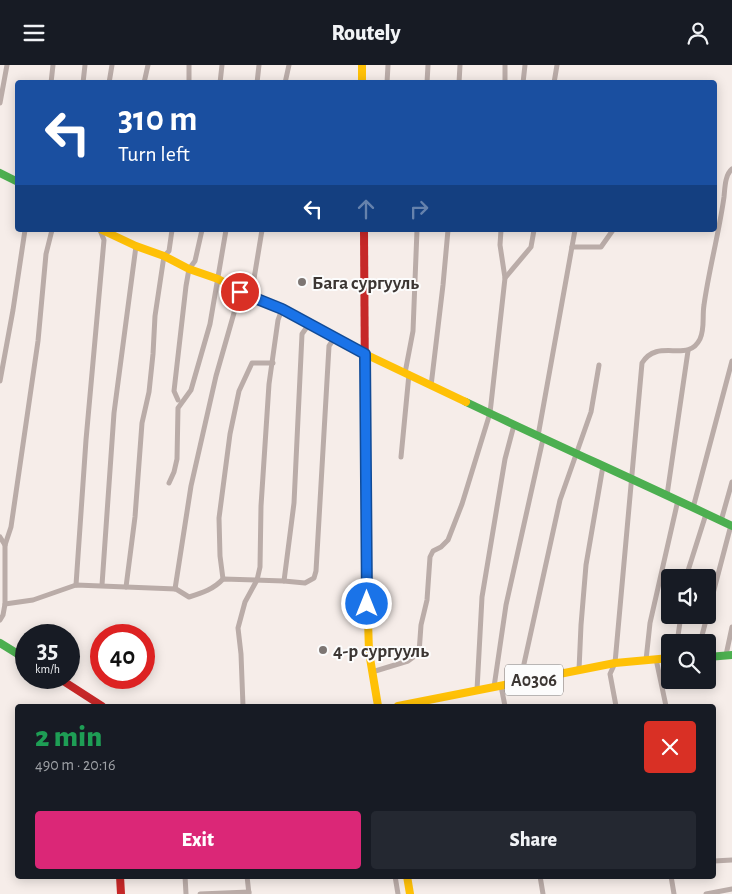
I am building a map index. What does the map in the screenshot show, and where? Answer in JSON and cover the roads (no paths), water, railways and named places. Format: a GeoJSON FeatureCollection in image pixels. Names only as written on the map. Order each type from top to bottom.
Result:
{"type":"FeatureCollection","features":[{"type":"Feature","properties":{"kind":"main road"},"geometry":{"type":"LineString","coordinates":[[362,65],[362,80]]}},
{"type":"Feature","properties":{"kind":"main road"},"geometry":{"type":"LineString","coordinates":[[0,173],[15,180]]}},
{"type":"Feature","properties":{"kind":"main road"},"geometry":{"type":"LineString","coordinates":[[105,232],[164,256],[189,269],[218,279],[240,292],[282,309],[365,354],[431,386],[732,525]]}},
{"type":"Feature","properties":{"kind":"main road"},"geometry":{"type":"LineString","coordinates":[[364,232],[367,619],[372,672],[378,704]]}},
{"type":"Feature","properties":{"kind":"main road"},"geometry":{"type":"LineString","coordinates":[[0,643],[15,652]]}},
{"type":"Feature","properties":{"kind":"main road"},"geometry":{"type":"LineString","coordinates":[[716,657],[729,656]]}},
{"type":"Feature","properties":{"kind":"main road","name":"A0306"},"geometry":{"type":"LineString","coordinates":[[409,704],[615,663],[661,659]]}},
{"type":"Feature","properties":{"kind":"main road"},"geometry":{"type":"LineString","coordinates":[[76,689],[99,704]]}},
{"type":"Feature","properties":{"kind":"main road"},"geometry":{"type":"LineString","coordinates":[[120,879],[120,894]]}},
{"type":"Feature","properties":{"kind":"main road"},"geometry":{"type":"LineString","coordinates":[[408,879],[410,894]]}},
{"type":"Feature","properties":{"kind":"street"},"geometry":{"type":"LineString","coordinates":[[0,103],[7,65]]}},
{"type":"Feature","properties":{"kind":"street"},"geometry":{"type":"LineString","coordinates":[[51,80],[53,65]]}},
{"type":"Feature","properties":{"kind":"street"},"geometry":{"type":"LineString","coordinates":[[83,80],[85,65]]}},
{"type":"Feature","properties":{"kind":"street"},"geometry":{"type":"LineString","coordinates":[[110,80],[112,65]]}},
{"type":"Feature","properties":{"kind":"street"},"geometry":{"type":"LineString","coordinates":[[145,80],[148,65]]}},
{"type":"Feature","properties":{"kind":"street"},"geometry":{"type":"LineString","coordinates":[[189,65],[189,80]]}},
{"type":"Feature","properties":{"kind":"street"},"geometry":{"type":"LineString","coordinates":[[220,80],[222,65]]}},
{"type":"Feature","properties":{"kind":"street"},"geometry":{"type":"LineString","coordinates":[[258,80],[260,65]]}},
{"type":"Feature","properties":{"kind":"street"},"geometry":{"type":"LineString","coordinates":[[286,80],[289,65]]}},
{"type":"Feature","properties":{"kind":"street"},"geometry":{"type":"LineString","coordinates":[[386,80],[388,65]]}},
{"type":"Feature","properties":{"kind":"street"},"geometry":{"type":"LineString","coordinates":[[427,80],[428,65]]}},
{"type":"Feature","properties":{"kind":"street"},"geometry":{"type":"LineString","coordinates":[[459,80],[460,65]]}},
{"type":"Feature","properties":{"kind":"street"},"geometry":{"type":"LineString","coordinates":[[505,65],[505,80]]}},
{"type":"Feature","properties":{"kind":"street"},"geometry":{"type":"LineString","coordinates":[[523,80],[525,65]]}},
{"type":"Feature","properties":{"kind":"street"},"geometry":{"type":"LineString","coordinates":[[554,80],[557,65]]}},
{"type":"Feature","properties":{"kind":"street"},"geometry":{"type":"LineString","coordinates":[[616,704],[610,674],[615,663],[642,363],[647,355],[655,351],[688,351],[696,346],[703,329],[703,308],[722,216],[727,174],[732,169]]}},
{"type":"Feature","properties":{"kind":"street"},"geometry":{"type":"LineString","coordinates":[[0,381],[25,232]]}},
{"type":"Feature","properties":{"kind":"street"},"geometry":{"type":"LineString","coordinates":[[0,620],[5,604],[5,545],[11,527],[38,341],[46,254],[52,232]]}},
{"type":"Feature","properties":{"kind":"street"},"geometry":{"type":"LineString","coordinates":[[76,585],[86,440],[104,240],[102,232]]}},
{"type":"Feature","properties":{"kind":"street"},"geometry":{"type":"LineString","coordinates":[[126,587],[135,517],[142,423],[149,392],[155,316],[164,256],[169,251],[172,232]]}},
{"type":"Feature","properties":{"kind":"street"},"geometry":{"type":"LineString","coordinates":[[178,400],[174,391],[180,329],[189,269],[195,261],[202,232]]}},
{"type":"Feature","properties":{"kind":"street"},"geometry":{"type":"LineString","coordinates":[[169,483],[177,459],[178,408],[191,390],[210,324],[226,232]]}},
{"type":"Feature","properties":{"kind":"street"},"geometry":{"type":"LineString","coordinates":[[251,297],[262,232]]}},
{"type":"Feature","properties":{"kind":"street"},"geometry":{"type":"LineString","coordinates":[[401,457],[407,374],[413,331],[417,232]]}},
{"type":"Feature","properties":{"kind":"street"},"geometry":{"type":"LineString","coordinates":[[431,386],[444,285],[448,232]]}},
{"type":"Feature","properties":{"kind":"street"},"geometry":{"type":"LineString","coordinates":[[372,672],[408,661],[419,653],[421,625],[427,601],[430,557],[433,551],[441,547],[448,540],[462,504],[490,413],[505,278],[500,245],[501,232]]}},
{"type":"Feature","properties":{"kind":"street"},"geometry":{"type":"LineString","coordinates":[[505,278],[531,247],[534,232]]}},
{"type":"Feature","properties":{"kind":"street"},"geometry":{"type":"LineString","coordinates":[[504,704],[498,687],[506,605],[540,437],[575,232]]}},
{"type":"Feature","properties":{"kind":"street"},"geometry":{"type":"LineString","coordinates":[[572,247],[601,247],[612,232]]}},
{"type":"Feature","properties":{"kind":"street"},"geometry":{"type":"LineString","coordinates":[[102,585],[114,413],[136,246]]}},
{"type":"Feature","properties":{"kind":"street"},"geometry":{"type":"LineString","coordinates":[[175,589],[191,486],[216,376],[240,292]]}},
{"type":"Feature","properties":{"kind":"street"},"geometry":{"type":"LineString","coordinates":[[243,704],[238,628],[245,602],[257,580],[260,567],[261,506],[270,384],[278,320],[282,309]]}},
{"type":"Feature","properties":{"kind":"street"},"geometry":{"type":"LineString","coordinates":[[284,581],[294,503],[302,334],[309,324]]}},
{"type":"Feature","properties":{"kind":"street"},"geometry":{"type":"LineString","coordinates":[[5,604],[33,600],[76,585],[175,589],[189,597],[204,593],[223,579],[305,583],[314,578],[316,571],[329,346],[335,337]]}},
{"type":"Feature","properties":{"kind":"street"},"geometry":{"type":"LineString","coordinates":[[667,495],[688,351]]}},
{"type":"Feature","properties":{"kind":"street"},"geometry":{"type":"LineString","coordinates":[[693,508],[732,361]]}},
{"type":"Feature","properties":{"kind":"street"},"geometry":{"type":"LineString","coordinates":[[223,579],[219,518],[230,434],[239,391],[252,363],[273,363]]}},
{"type":"Feature","properties":{"kind":"street"},"geometry":{"type":"LineString","coordinates":[[520,683],[560,500],[591,412],[599,365]]}},
{"type":"Feature","properties":{"kind":"street"},"geometry":{"type":"LineString","coordinates":[[477,691],[482,597],[505,459],[514,425]]}},
{"type":"Feature","properties":{"kind":"street"},"geometry":{"type":"LineString","coordinates":[[579,670],[586,565],[603,466]]}},
{"type":"Feature","properties":{"kind":"street"},"geometry":{"type":"LineString","coordinates":[[720,521],[732,482]]}},
{"type":"Feature","properties":{"kind":"street"},"geometry":{"type":"LineString","coordinates":[[646,660],[650,623],[678,500]]}},
{"type":"Feature","properties":{"kind":"street"},"geometry":{"type":"LineString","coordinates":[[689,569],[706,514]]}},
{"type":"Feature","properties":{"kind":"street"},"geometry":{"type":"LineString","coordinates":[[702,634],[732,525]]}},
{"type":"Feature","properties":{"kind":"street"},"geometry":{"type":"LineString","coordinates":[[0,537],[5,545]]}},
{"type":"Feature","properties":{"kind":"street"},"geometry":{"type":"LineString","coordinates":[[729,656],[732,627]]}},
{"type":"Feature","properties":{"kind":"street"},"geometry":{"type":"LineString","coordinates":[[656,659],[666,704]]}},
{"type":"Feature","properties":{"kind":"street"},"geometry":{"type":"LineString","coordinates":[[716,861],[732,860]]}},
{"type":"Feature","properties":{"kind":"street"},"geometry":{"type":"LineString","coordinates":[[185,879],[186,894]]}},
{"type":"Feature","properties":{"kind":"street"},"geometry":{"type":"LineString","coordinates":[[200,894],[249,893],[247,879]]}},
{"type":"Feature","properties":{"kind":"street"},"geometry":{"type":"LineString","coordinates":[[396,879],[398,894]]}},
{"type":"Feature","properties":{"kind":"street"},"geometry":{"type":"LineString","coordinates":[[541,879],[544,894]]}},
{"type":"Feature","properties":{"kind":"street"},"geometry":{"type":"LineString","coordinates":[[672,879],[674,894]]}},
{"type":"Feature","properties":{"kind":"street"},"geometry":{"type":"LineString","coordinates":[[706,894],[732,889]]}},
{"type":"Feature","properties":{"kind":"place","name":"Бага сургууль"},"geometry":{"type":"Point","coordinates":[302,282]}},
{"type":"Feature","properties":{"kind":"place","name":"4-р сургууль"},"geometry":{"type":"Point","coordinates":[323,650]}}]}
